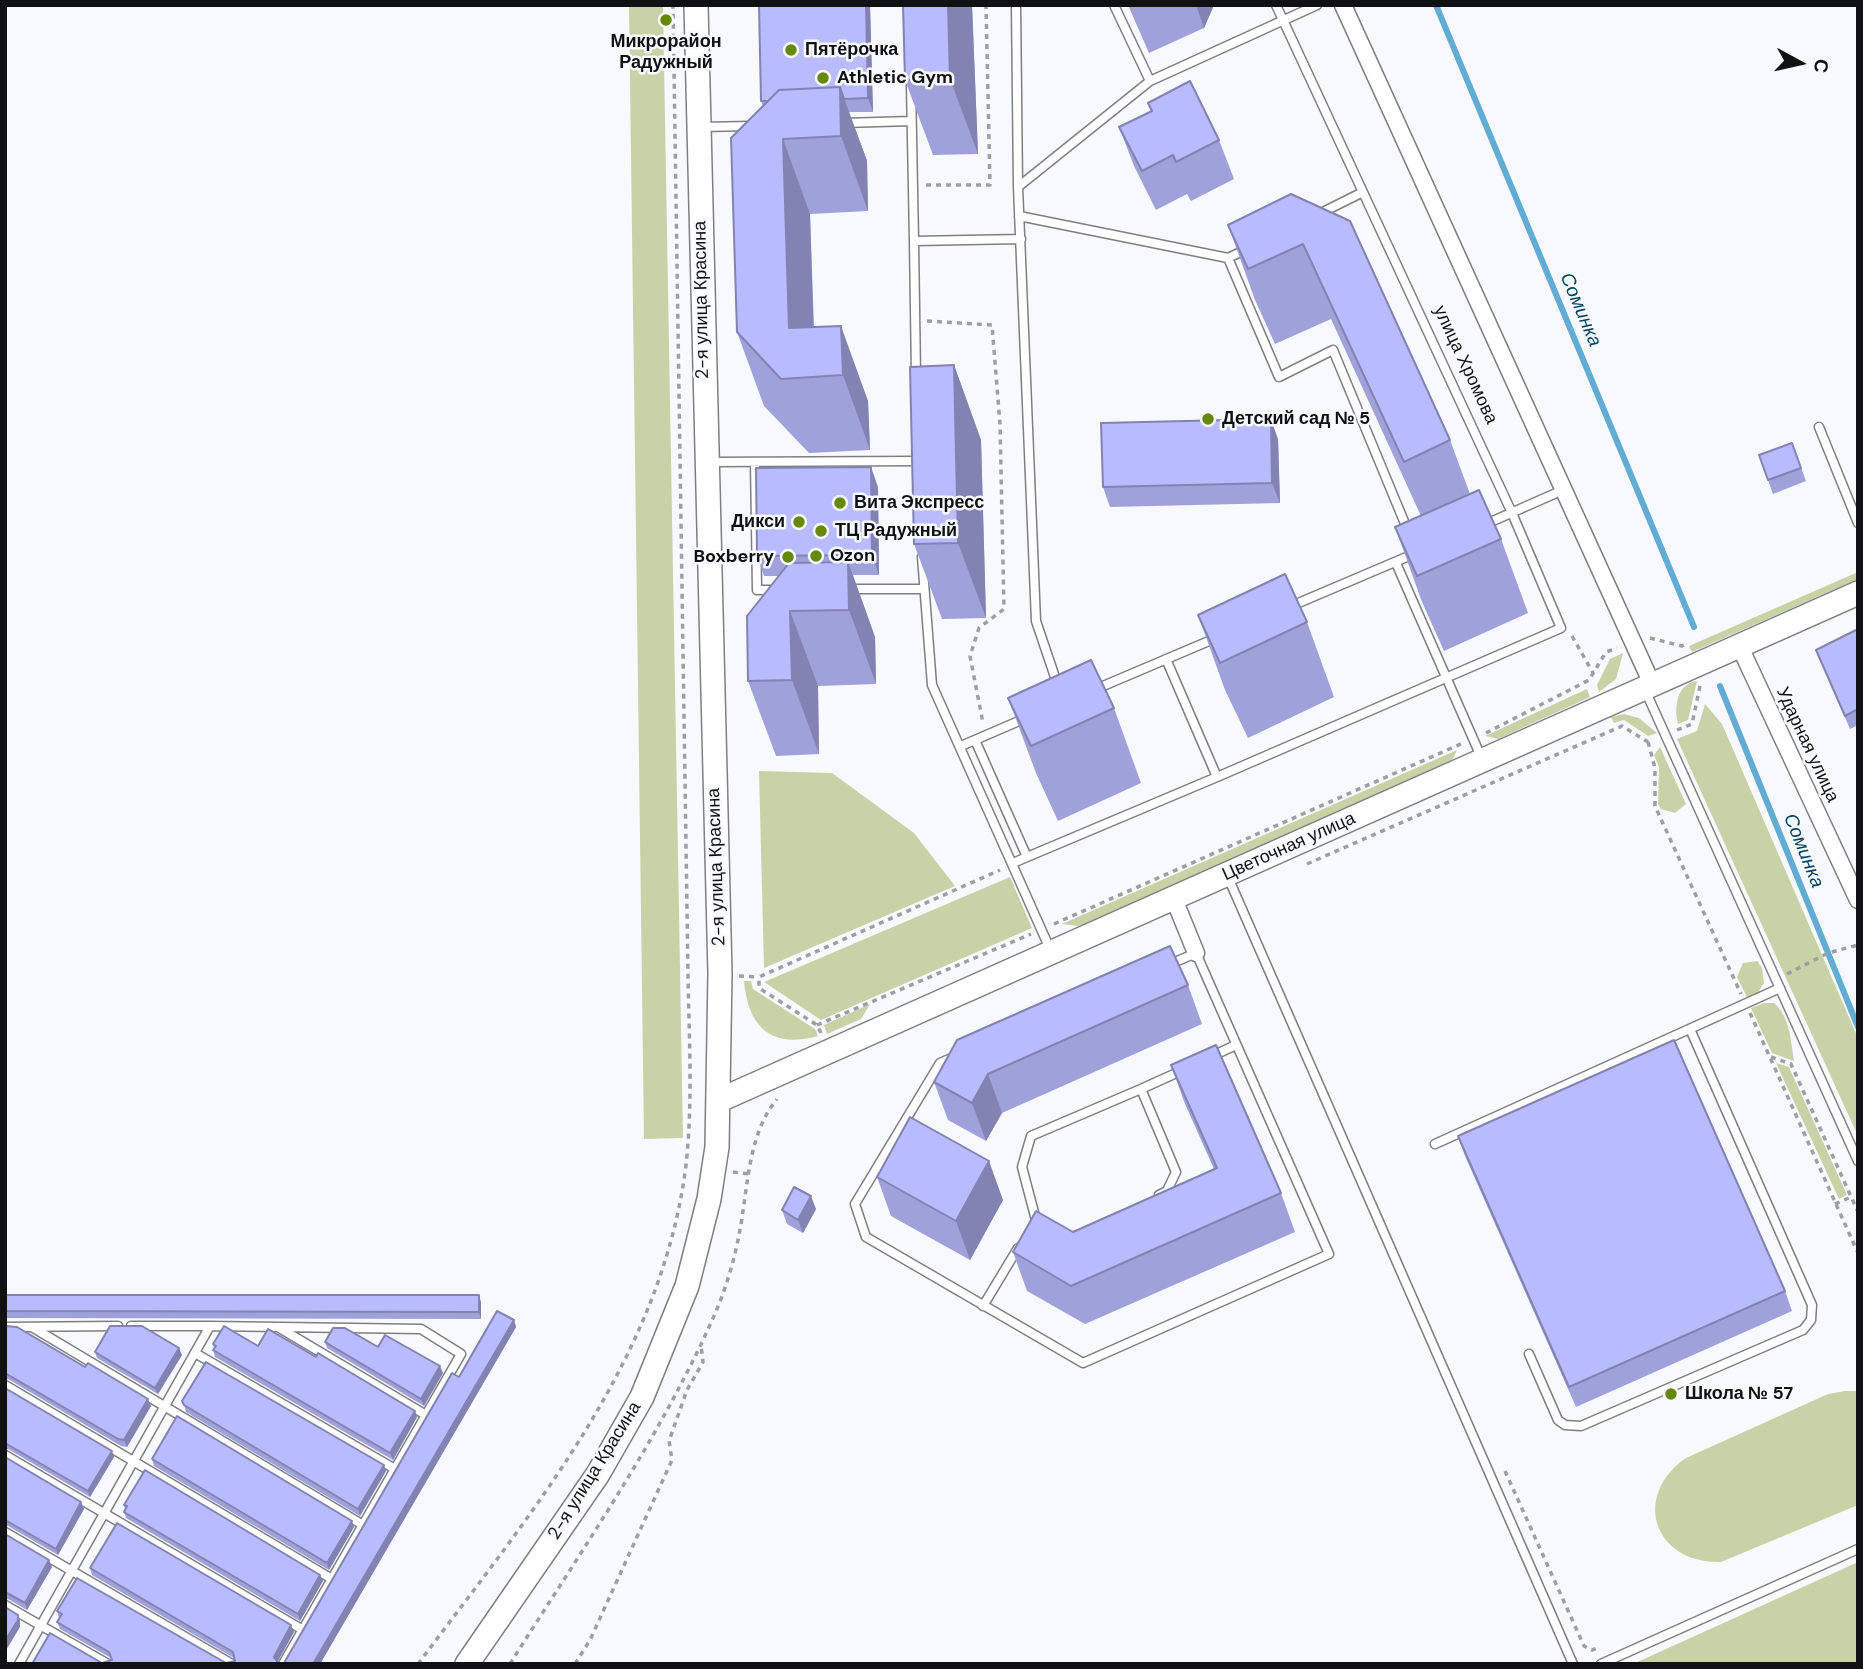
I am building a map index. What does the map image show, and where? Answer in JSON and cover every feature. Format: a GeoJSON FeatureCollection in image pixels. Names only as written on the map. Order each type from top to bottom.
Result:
{"type":"FeatureCollection","features":[{"type":"Feature","properties":{"kind":"main road","name":"2-я улица Красина"},"geometry":{"type":"LineString","coordinates":[[467,1664],[598,1474],[655,1370],[677,1314],[703,1228],[717,1147],[720,1100],[720,974],[705,463],[696,5]]}},
{"type":"Feature","properties":{"kind":"main road","name":"Цветочная улица"},"geometry":{"type":"LineString","coordinates":[[720,1100],[1858,593]]}},
{"type":"Feature","properties":{"kind":"street","name":"улица Хромова"},"geometry":{"type":"LineString","coordinates":[[1343,5],[1633,640],[1648,685]]}},
{"type":"Feature","properties":{"kind":"street","name":"Ударная улица"},"geometry":{"type":"LineString","coordinates":[[1739,645],[1858,900]]}},
{"type":"Feature","properties":{"kind":"street"},"geometry":{"type":"LineString","coordinates":[[1174,899],[1196,953]]}},
{"type":"Feature","properties":{"kind":"lane"},"geometry":{"type":"LineString","coordinates":[[1016,5],[1018,187],[1036,621],[1060,691]]}},
{"type":"Feature","properties":{"kind":"lane"},"geometry":{"type":"LineString","coordinates":[[1114,5],[1150,81]]}},
{"type":"Feature","properties":{"kind":"lane","name":"улица Хромова"},"geometry":{"type":"LineString","coordinates":[[1276,5],[1512,513],[1562,628],[1446,680]]}},
{"type":"Feature","properties":{"kind":"lane"},"geometry":{"type":"LineString","coordinates":[[1018,187],[1150,81],[1317,5]]}},
{"type":"Feature","properties":{"kind":"lane"},"geometry":{"type":"LineString","coordinates":[[911,70],[916,391]]}},
{"type":"Feature","properties":{"kind":"lane"},"geometry":{"type":"LineString","coordinates":[[833,123],[911,121]]}},
{"type":"Feature","properties":{"kind":"lane"},"geometry":{"type":"LineString","coordinates":[[699,127],[767,125]]}},
{"type":"Feature","properties":{"kind":"lane"},"geometry":{"type":"LineString","coordinates":[[1314,216],[1363,192]]}},
{"type":"Feature","properties":{"kind":"lane"},"geometry":{"type":"LineString","coordinates":[[1019,216],[1228,258],[1253,246]]}},
{"type":"Feature","properties":{"kind":"lane"},"geometry":{"type":"LineString","coordinates":[[914,241],[1021,239]]}},
{"type":"Feature","properties":{"kind":"lane"},"geometry":{"type":"LineString","coordinates":[[1228,258],[1279,377],[1333,349],[1418,552]]}},
{"type":"Feature","properties":{"kind":"lane"},"geometry":{"type":"LineString","coordinates":[[1819,426],[1858,523]]}},
{"type":"Feature","properties":{"kind":"lane"},"geometry":{"type":"LineString","coordinates":[[917,447],[918,474]]}},
{"type":"Feature","properties":{"kind":"lane"},"geometry":{"type":"LineString","coordinates":[[705,463],[917,461]]}},
{"type":"Feature","properties":{"kind":"lane"},"geometry":{"type":"LineString","coordinates":[[755,462],[757,590],[785,590]]}},
{"type":"Feature","properties":{"kind":"lane"},"geometry":{"type":"LineString","coordinates":[[1477,528],[1563,490]]}},
{"type":"Feature","properties":{"kind":"lane"},"geometry":{"type":"LineString","coordinates":[[1281,611],[1429,548]]}},
{"type":"Feature","properties":{"kind":"lane"},"geometry":{"type":"LineString","coordinates":[[922,551],[932,685],[1051,952]]}},
{"type":"Feature","properties":{"kind":"lane"},"geometry":{"type":"LineString","coordinates":[[1396,563],[1483,761]]}},
{"type":"Feature","properties":{"kind":"lane"},"geometry":{"type":"LineString","coordinates":[[840,589],[923,589]]}},
{"type":"Feature","properties":{"kind":"lane"},"geometry":{"type":"LineString","coordinates":[[1089,691],[1230,632]]}},
{"type":"Feature","properties":{"kind":"lane"},"geometry":{"type":"LineString","coordinates":[[1166,659],[1217,777]]}},
{"type":"Feature","properties":{"kind":"lane"},"geometry":{"type":"LineString","coordinates":[[1013,863],[1446,680]]}},
{"type":"Feature","properties":{"kind":"lane"},"geometry":{"type":"LineString","coordinates":[[1648,685],[1665,735],[1858,1161]]}},
{"type":"Feature","properties":{"kind":"lane"},"geometry":{"type":"LineString","coordinates":[[961,746],[1041,712]]}},
{"type":"Feature","properties":{"kind":"lane"},"geometry":{"type":"LineString","coordinates":[[975,740],[1027,857]]}},
{"type":"Feature","properties":{"kind":"lane"},"geometry":{"type":"LineString","coordinates":[[1227,875],[1573,1664]]}},
{"type":"Feature","properties":{"kind":"lane"},"geometry":{"type":"LineString","coordinates":[[1196,953],[1329,1254],[1083,1363],[866,1237],[855,1204],[940,1063],[1196,953]]}},
{"type":"Feature","properties":{"kind":"lane"},"geometry":{"type":"LineString","coordinates":[[1435,1144],[1689,1029],[1778,984]]}},
{"type":"Feature","properties":{"kind":"lane"},"geometry":{"type":"LineString","coordinates":[[1530,1354],[1558,1420],[1565,1425],[1581,1426],[1802,1330],[1811,1320],[1812,1305],[1689,1029]]}},
{"type":"Feature","properties":{"kind":"lane"},"geometry":{"type":"LineString","coordinates":[[1200,1062],[1236,1045]]}},
{"type":"Feature","properties":{"kind":"lane"},"geometry":{"type":"LineString","coordinates":[[1029,1231],[1036,1220],[1023,1167],[1031,1136],[1189,1067]]}},
{"type":"Feature","properties":{"kind":"lane"},"geometry":{"type":"LineString","coordinates":[[1141,1089],[1176,1172],[1167,1191],[1144,1202]]}},
{"type":"Feature","properties":{"kind":"lane"},"geometry":{"type":"LineString","coordinates":[[1036,1220],[1049,1225]]}},
{"type":"Feature","properties":{"kind":"lane"},"geometry":{"type":"LineString","coordinates":[[983,1306],[1023,1242]]}},
{"type":"Feature","properties":{"kind":"lane"},"geometry":{"type":"LineString","coordinates":[[19,1664],[211,1326]]}},
{"type":"Feature","properties":{"kind":"lane"},"geometry":{"type":"LineString","coordinates":[[5,1327],[421,1329],[461,1354],[283,1664]]}},
{"type":"Feature","properties":{"kind":"lane"},"geometry":{"type":"LineString","coordinates":[[32,1327],[363,1525]]}},
{"type":"Feature","properties":{"kind":"lane"},"geometry":{"type":"LineString","coordinates":[[277,1327],[426,1415]]}},
{"type":"Feature","properties":{"kind":"lane"},"geometry":{"type":"LineString","coordinates":[[195,1353],[395,1469]]}},
{"type":"Feature","properties":{"kind":"lane"},"geometry":{"type":"LineString","coordinates":[[5,1385],[332,1579]]}},
{"type":"Feature","properties":{"kind":"lane"},"geometry":{"type":"LineString","coordinates":[[5,1455],[303,1630]]}},
{"type":"Feature","properties":{"kind":"lane"},"geometry":{"type":"LineString","coordinates":[[5,1532],[232,1664]]}},
{"type":"Feature","properties":{"kind":"lane"},"geometry":{"type":"LineString","coordinates":[[1601,1664],[1858,1549]]}},
{"type":"Feature","properties":{"kind":"lane"},"geometry":{"type":"LineString","coordinates":[[5,1605],[108,1664]]}},
{"type":"Feature","properties":{"kind":"path"},"geometry":{"type":"LineString","coordinates":[[418,1664],[574,1453],[622,1366],[664,1265],[685,1168],[689,1125],[688,1001],[673,5]]}},
{"type":"Feature","properties":{"kind":"path"},"geometry":{"type":"LineString","coordinates":[[912,185],[989,185],[986,5]]}},
{"type":"Feature","properties":{"kind":"path"},"geometry":{"type":"LineString","coordinates":[[915,321],[992,325],[1000,424],[1004,609],[979,628],[970,656],[986,735]]}},
{"type":"Feature","properties":{"kind":"path"},"geometry":{"type":"LineString","coordinates":[[817,1025],[1042,929],[1561,697],[1589,680],[1606,652],[1633,640],[1643,636],[1682,646],[1698,639]]}},
{"type":"Feature","properties":{"kind":"path"},"geometry":{"type":"LineString","coordinates":[[1575,638],[1593,673]]}},
{"type":"Feature","properties":{"kind":"path"},"geometry":{"type":"LineString","coordinates":[[1297,868],[1622,726],[1648,742],[1692,724],[1702,681]]}},
{"type":"Feature","properties":{"kind":"path"},"geometry":{"type":"LineString","coordinates":[[828,1051],[817,1025],[759,988],[759,977],[1013,863]]}},
{"type":"Feature","properties":{"kind":"path"},"geometry":{"type":"LineString","coordinates":[[1778,984],[1828,953],[1858,945]]}},
{"type":"Feature","properties":{"kind":"path"},"geometry":{"type":"LineString","coordinates":[[1769,1056],[1791,1064],[1858,1212]]}},
{"type":"Feature","properties":{"kind":"path"},"geometry":{"type":"LineString","coordinates":[[1835,1203],[1851,1197]]}},
{"type":"Feature","properties":{"kind":"path"},"geometry":{"type":"LineString","coordinates":[[575,1664],[590,1640],[672,1460],[669,1441],[687,1390],[703,1362],[701,1343]]}},
{"type":"Feature","properties":{"kind":"path"},"geometry":{"type":"LineString","coordinates":[[1505,1470],[1584,1646],[1591,1650],[1609,1644]]}},
{"type":"Feature","properties":{"kind":"green space"},"geometry":{"type":"Polygon","coordinates":[[[629,5],[663,5],[683,1138],[644,1139],[629,5]]]}},
{"type":"Feature","properties":{"kind":"green space"},"geometry":{"type":"Polygon","coordinates":[[[1858,572],[1856,580],[1692,652],[1689,646],[1858,572]]]}},
{"type":"Feature","properties":{"kind":"green space"},"geometry":{"type":"Polygon","coordinates":[[[1623,653],[1616,679],[1599,692],[1597,685],[1610,659],[1623,653]]]}},
{"type":"Feature","properties":{"kind":"green space"},"geometry":{"type":"Polygon","coordinates":[[[1697,681],[1688,720],[1678,724],[1678,698],[1685,687],[1697,681]]]}},
{"type":"Feature","properties":{"kind":"green space"},"geometry":{"type":"Polygon","coordinates":[[[1587,689],[1590,697],[1498,739],[1485,736],[1587,689]]]}},
{"type":"Feature","properties":{"kind":"green space"},"geometry":{"type":"Polygon","coordinates":[[[1705,704],[1722,724],[1858,1038],[1858,1136],[1677,739],[1697,731],[1705,704]]]}},
{"type":"Feature","properties":{"kind":"green space"},"geometry":{"type":"Polygon","coordinates":[[[1624,714],[1639,718],[1657,733],[1648,736],[1624,720],[1614,723],[1611,717],[1624,714]]]}},
{"type":"Feature","properties":{"kind":"green space"},"geometry":{"type":"Polygon","coordinates":[[[1660,747],[1686,804],[1675,813],[1661,809],[1658,804],[1659,767],[1654,755],[1660,747]]]}},
{"type":"Feature","properties":{"kind":"green space"},"geometry":{"type":"Polygon","coordinates":[[[1457,750],[1453,759],[1441,766],[1088,923],[1078,926],[1062,924],[1457,750]]]}},
{"type":"Feature","properties":{"kind":"green space"},"geometry":{"type":"Polygon","coordinates":[[[759,771],[832,773],[914,833],[955,886],[764,968],[759,771]]]}},
{"type":"Feature","properties":{"kind":"green space"},"geometry":{"type":"Polygon","coordinates":[[[1010,877],[1032,928],[821,1020],[764,982],[1010,877]]]}},
{"type":"Feature","properties":{"kind":"green space"},"geometry":{"type":"Polygon","coordinates":[[[1757,961],[1762,968],[1764,983],[1757,994],[1747,997],[1737,977],[1743,963],[1757,961]]]}},
{"type":"Feature","properties":{"kind":"green space"},"geometry":{"type":"Polygon","coordinates":[[[744,981],[751,981],[753,989],[815,1029],[818,1036],[787,1039],[765,1031],[751,1011],[744,981]]]}},
{"type":"Feature","properties":{"kind":"green space"},"geometry":{"type":"Polygon","coordinates":[[[1764,1003],[1774,1003],[1783,1015],[1789,1030],[1794,1061],[1772,1053],[1751,1008],[1764,1003]]]}},
{"type":"Feature","properties":{"kind":"green space"},"geometry":{"type":"Polygon","coordinates":[[[870,1004],[861,1019],[827,1034],[824,1025],[870,1004]]]}},
{"type":"Feature","properties":{"kind":"green space"},"geometry":{"type":"Polygon","coordinates":[[[1776,1063],[1789,1067],[1847,1195],[1839,1199],[1776,1063]]]}},
{"type":"Feature","properties":{"kind":"green space"},"geometry":{"type":"Polygon","coordinates":[[[1858,1391],[1858,1505],[1721,1562],[1698,1560],[1680,1552],[1666,1540],[1658,1525],[1655,1508],[1659,1491],[1669,1473],[1686,1458],[1828,1394],[1858,1391]]]}},
{"type":"Feature","properties":{"kind":"green space"},"geometry":{"type":"Polygon","coordinates":[[[1858,1562],[1858,1664],[1633,1664],[1858,1562]]]}},
{"type":"Feature","properties":{"kind":"building"},"geometry":{"type":"Polygon","coordinates":[[[759,5],[866,5],[868,98],[844,99],[840,87],[779,90],[768,101],[761,101],[759,5]]]}},
{"type":"Feature","properties":{"kind":"building"},"geometry":{"type":"Polygon","coordinates":[[[903,5],[948,5],[950,79],[905,80],[903,5]]]}},
{"type":"Feature","properties":{"kind":"building"},"geometry":{"type":"Polygon","coordinates":[[[1190,81],[1219,140],[1176,162],[1173,155],[1142,171],[1119,127],[1152,111],[1148,103],[1190,81]]]}},
{"type":"Feature","properties":{"kind":"building"},"geometry":{"type":"Polygon","coordinates":[[[840,87],[841,136],[783,139],[789,328],[841,326],[843,375],[781,379],[737,332],[731,138],[779,90],[840,87]]]}},
{"type":"Feature","properties":{"kind":"building"},"geometry":{"type":"Polygon","coordinates":[[[1291,194],[1350,221],[1450,440],[1404,462],[1303,244],[1248,269],[1228,225],[1291,194]]]}},
{"type":"Feature","properties":{"kind":"building"},"geometry":{"type":"Polygon","coordinates":[[[954,365],[958,543],[914,544],[910,367],[954,365]]]}},
{"type":"Feature","properties":{"kind":"building"},"geometry":{"type":"Polygon","coordinates":[[[1271,419],[1272,483],[1103,487],[1101,423],[1271,419]]]}},
{"type":"Feature","properties":{"kind":"building"},"geometry":{"type":"Polygon","coordinates":[[[1792,443],[1801,468],[1768,480],[1759,455],[1792,443]]]}},
{"type":"Feature","properties":{"kind":"building","name":"ТЦ Радужный"},"geometry":{"type":"Polygon","coordinates":[[[871,467],[872,555],[757,556],[756,468],[871,467]]]}},
{"type":"Feature","properties":{"kind":"building"},"geometry":{"type":"Polygon","coordinates":[[[1479,490],[1501,539],[1417,576],[1395,527],[1479,490]]]}},
{"type":"Feature","properties":{"kind":"building"},"geometry":{"type":"Polygon","coordinates":[[[848,562],[849,610],[790,611],[792,680],[748,681],[747,616],[789,563],[848,562]]]}},
{"type":"Feature","properties":{"kind":"building"},"geometry":{"type":"Polygon","coordinates":[[[1285,574],[1307,622],[1220,663],[1198,615],[1285,574]]]}},
{"type":"Feature","properties":{"kind":"building"},"geometry":{"type":"Polygon","coordinates":[[[1858,629],[1858,709],[1845,716],[1816,650],[1858,629]]]}},
{"type":"Feature","properties":{"kind":"building"},"geometry":{"type":"Polygon","coordinates":[[[1091,660],[1114,708],[1031,746],[1008,698],[1091,660]]]}},
{"type":"Feature","properties":{"kind":"building"},"geometry":{"type":"Polygon","coordinates":[[[1170,946],[1188,985],[988,1074],[972,1103],[934,1082],[957,1040],[1170,946]]]}},
{"type":"Feature","properties":{"kind":"building"},"geometry":{"type":"Polygon","coordinates":[[[1674,1040],[1785,1291],[1569,1387],[1458,1136],[1674,1040]]]}},
{"type":"Feature","properties":{"kind":"building"},"geometry":{"type":"Polygon","coordinates":[[[1216,1045],[1281,1193],[1071,1286],[1013,1252],[1036,1211],[1073,1232],[1217,1168],[1171,1065],[1216,1045]]]}},
{"type":"Feature","properties":{"kind":"building"},"geometry":{"type":"Polygon","coordinates":[[[910,1117],[989,1161],[956,1221],[877,1177],[910,1117]]]}},
{"type":"Feature","properties":{"kind":"building"},"geometry":{"type":"Polygon","coordinates":[[[794,1187],[811,1196],[798,1220],[782,1210],[794,1187]]]}},
{"type":"Feature","properties":{"kind":"building"},"geometry":{"type":"Polygon","coordinates":[[[5,1295],[479,1295],[479,1312],[5,1311],[5,1295]]]}},
{"type":"Feature","properties":{"kind":"building"},"geometry":{"type":"Polygon","coordinates":[[[497,1311],[514,1320],[313,1664],[32,1664],[50,1633],[102,1663],[112,1660],[109,1652],[57,1622],[62,1614],[57,1611],[77,1578],[226,1663],[235,1661],[233,1652],[90,1568],[117,1523],[291,1625],[274,1657],[278,1663],[284,1663],[452,1373],[459,1377],[497,1311]]]}},
{"type":"Feature","properties":{"kind":"building"},"geometry":{"type":"Polygon","coordinates":[[[5,1326],[17,1327],[85,1367],[88,1363],[148,1399],[124,1440],[5,1373],[5,1326]]]}},
{"type":"Feature","properties":{"kind":"building"},"geometry":{"type":"Polygon","coordinates":[[[110,1326],[142,1326],[179,1348],[155,1388],[95,1352],[110,1326]]]}},
{"type":"Feature","properties":{"kind":"building"},"geometry":{"type":"Polygon","coordinates":[[[224,1326],[258,1346],[268,1329],[316,1357],[318,1353],[415,1411],[390,1453],[213,1350],[216,1346],[213,1344],[224,1326]]]}},
{"type":"Feature","properties":{"kind":"building"},"geometry":{"type":"Polygon","coordinates":[[[333,1328],[345,1328],[378,1347],[385,1335],[440,1366],[421,1399],[325,1342],[333,1328]]]}},
{"type":"Feature","properties":{"kind":"building"},"geometry":{"type":"Polygon","coordinates":[[[206,1362],[384,1465],[358,1509],[184,1405],[182,1401],[206,1362]]]}},
{"type":"Feature","properties":{"kind":"building"},"geometry":{"type":"Polygon","coordinates":[[[5,1388],[112,1451],[88,1491],[5,1443],[5,1388]]]}},
{"type":"Feature","properties":{"kind":"building"},"geometry":{"type":"Polygon","coordinates":[[[177,1416],[352,1521],[327,1563],[152,1459],[177,1416]]]}},
{"type":"Feature","properties":{"kind":"building"},"geometry":{"type":"Polygon","coordinates":[[[5,1457],[81,1502],[56,1549],[5,1520],[5,1457]]]}},
{"type":"Feature","properties":{"kind":"building"},"geometry":{"type":"Polygon","coordinates":[[[145,1470],[320,1575],[298,1614],[124,1512],[127,1506],[124,1505],[145,1470]]]}},
{"type":"Feature","properties":{"kind":"building"},"geometry":{"type":"Polygon","coordinates":[[[5,1534],[49,1560],[25,1603],[5,1592],[5,1534]]]}},
{"type":"Feature","properties":{"kind":"building"},"geometry":{"type":"Polygon","coordinates":[[[5,1607],[18,1615],[18,1620],[5,1641],[5,1607]]]}},
{"type":"Feature","properties":{"kind":"waterway","name":"Соминка"},"geometry":{"type":"LineString","coordinates":[[1436,5],[1694,627]]}},
{"type":"Feature","properties":{"kind":"waterway","name":"Соминка"},"geometry":{"type":"LineString","coordinates":[[1720,686],[1858,1027]]}},
{"type":"Feature","properties":{"kind":"place","name":"Микрорайон Радужный"},"geometry":{"type":"Point","coordinates":[666,20]}},
{"type":"Feature","properties":{"kind":"place","name":"Пятёрочка"},"geometry":{"type":"Point","coordinates":[791,50]}},
{"type":"Feature","properties":{"kind":"place","name":"Athletic Gym"},"geometry":{"type":"Point","coordinates":[823,78]}},
{"type":"Feature","properties":{"kind":"place","name":"Детский сад № 5"},"geometry":{"type":"Point","coordinates":[1208,419]}},
{"type":"Feature","properties":{"kind":"place","name":"Вита Экспресс"},"geometry":{"type":"Point","coordinates":[840,503]}},
{"type":"Feature","properties":{"kind":"place","name":"Дикси"},"geometry":{"type":"Point","coordinates":[799,522]}},
{"type":"Feature","properties":{"kind":"place","name":"ТЦ Радужный"},"geometry":{"type":"Point","coordinates":[821,531]}},
{"type":"Feature","properties":{"kind":"place","name":"Ozon"},"geometry":{"type":"Point","coordinates":[816,556]}},
{"type":"Feature","properties":{"kind":"place","name":"Boxberry"},"geometry":{"type":"Point","coordinates":[788,557]}},
{"type":"Feature","properties":{"kind":"place","name":"Школа № 57"},"geometry":{"type":"Point","coordinates":[1671,1394]}}]}
